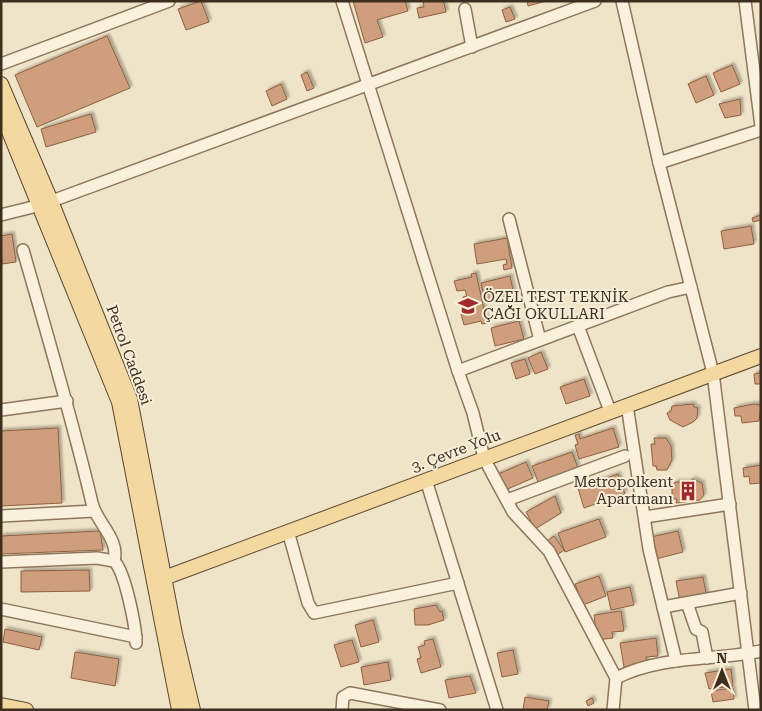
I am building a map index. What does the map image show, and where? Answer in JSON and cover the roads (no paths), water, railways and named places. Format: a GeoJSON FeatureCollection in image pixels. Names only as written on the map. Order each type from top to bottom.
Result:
{"type":"FeatureCollection","features":[{"type":"Feature","properties":{"kind":"main road","name":"Petrol Caddesi"},"geometry":{"type":"LineString","coordinates":[[1,84],[119,402],[178,710]]}},
{"type":"Feature","properties":{"kind":"main road","name":"Petrol Caddesi"},"geometry":{"type":"LineString","coordinates":[[1,112],[46,203],[130,399],[164,578],[193,710]]}},
{"type":"Feature","properties":{"kind":"main road","name":"3. Çevre Yolu"},"geometry":{"type":"LineString","coordinates":[[164,578],[761,356]]}},
{"type":"Feature","properties":{"kind":"main road"},"geometry":{"type":"LineString","coordinates":[[1,705],[26,710]]}},
{"type":"Feature","properties":{"kind":"street"},"geometry":{"type":"LineString","coordinates":[[1,64],[169,1]]}},
{"type":"Feature","properties":{"kind":"street"},"geometry":{"type":"LineString","coordinates":[[342,1],[458,371],[473,413],[484,458],[513,512],[549,550],[616,678],[612,710]]}},
{"type":"Feature","properties":{"kind":"street"},"geometry":{"type":"LineString","coordinates":[[1,215],[46,203],[596,1]]}},
{"type":"Feature","properties":{"kind":"street"},"geometry":{"type":"LineString","coordinates":[[622,1],[659,163],[713,374],[755,710]]}},
{"type":"Feature","properties":{"kind":"street"},"geometry":{"type":"LineString","coordinates":[[745,1],[761,126]]}},
{"type":"Feature","properties":{"kind":"street"},"geometry":{"type":"LineString","coordinates":[[465,9],[472,47]]}},
{"type":"Feature","properties":{"kind":"street"},"geometry":{"type":"LineString","coordinates":[[659,163],[761,130]]}},
{"type":"Feature","properties":{"kind":"street"},"geometry":{"type":"LineString","coordinates":[[509,219],[540,340]]}},
{"type":"Feature","properties":{"kind":"street"},"geometry":{"type":"LineString","coordinates":[[1,609],[136,640],[121,572],[114,561],[115,553],[107,528],[94,511],[67,401],[23,250]]}},
{"type":"Feature","properties":{"kind":"street"},"geometry":{"type":"LineString","coordinates":[[458,371],[668,292],[691,286]]}},
{"type":"Feature","properties":{"kind":"street"},"geometry":{"type":"LineString","coordinates":[[578,326],[610,411]]}},
{"type":"Feature","properties":{"kind":"street"},"geometry":{"type":"LineString","coordinates":[[1,410],[67,401]]}},
{"type":"Feature","properties":{"kind":"street"},"geometry":{"type":"LineString","coordinates":[[627,405],[662,607],[676,661]]}},
{"type":"Feature","properties":{"kind":"street"},"geometry":{"type":"LineString","coordinates":[[507,500],[625,456]]}},
{"type":"Feature","properties":{"kind":"street"},"geometry":{"type":"LineString","coordinates":[[426,480],[497,710]]}},
{"type":"Feature","properties":{"kind":"street"},"geometry":{"type":"LineString","coordinates":[[645,517],[730,504]]}},
{"type":"Feature","properties":{"kind":"street"},"geometry":{"type":"LineString","coordinates":[[1,516],[94,511]]}},
{"type":"Feature","properties":{"kind":"street"},"geometry":{"type":"LineString","coordinates":[[288,532],[308,603],[314,613],[458,583]]}},
{"type":"Feature","properties":{"kind":"street"},"geometry":{"type":"LineString","coordinates":[[1,562],[97,558],[114,561]]}},
{"type":"Feature","properties":{"kind":"street"},"geometry":{"type":"LineString","coordinates":[[662,607],[741,593]]}},
{"type":"Feature","properties":{"kind":"street"},"geometry":{"type":"LineString","coordinates":[[687,603],[696,629],[702,632],[707,658]]}},
{"type":"Feature","properties":{"kind":"street"},"geometry":{"type":"LineString","coordinates":[[616,678],[629,672],[676,661],[761,651]]}},
{"type":"Feature","properties":{"kind":"street"},"geometry":{"type":"LineString","coordinates":[[342,710],[343,697],[350,692],[440,710]]}},
{"type":"Feature","properties":{"kind":"place","name":"ÖZEL TEST TEKNİK ÇAĞI OKULLARI"},"geometry":{"type":"Point","coordinates":[468,306]}},
{"type":"Feature","properties":{"kind":"place","name":"Metropolkent Apartmanı"},"geometry":{"type":"Point","coordinates":[688,491]}}]}
